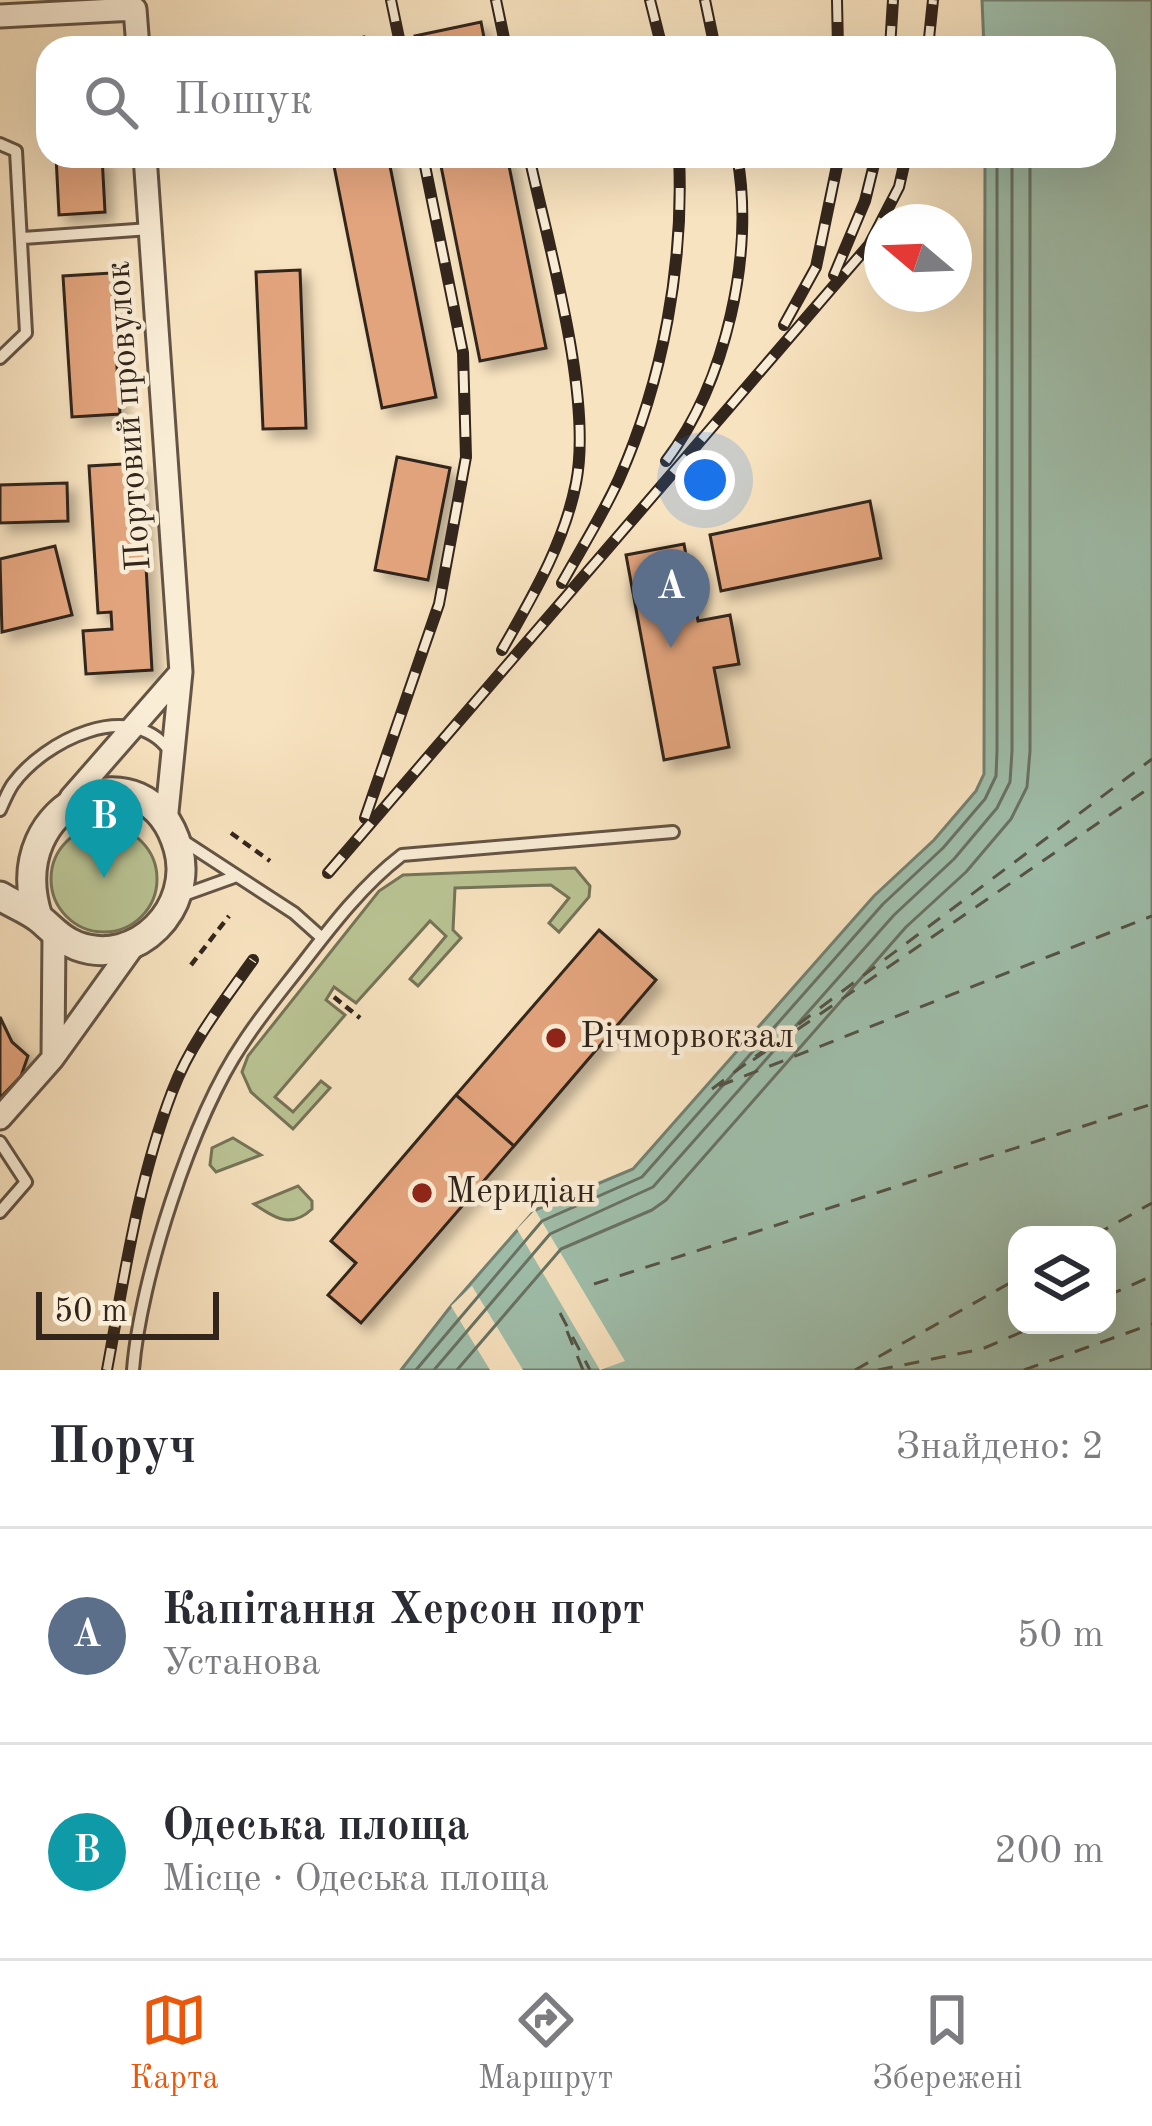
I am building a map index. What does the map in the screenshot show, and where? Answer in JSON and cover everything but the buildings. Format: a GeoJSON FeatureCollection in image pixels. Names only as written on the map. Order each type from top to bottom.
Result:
{"type":"FeatureCollection","features":[{"type":"Feature","properties":{"kind":"street"},"geometry":{"type":"LineString","coordinates":[[0,16],[135,9],[137,36]]}},
{"type":"Feature","properties":{"kind":"street","name":"Портовий провулок"},"geometry":{"type":"LineString","coordinates":[[146,168],[182,672],[170,828]]}},
{"type":"Feature","properties":{"kind":"street"},"geometry":{"type":"LineString","coordinates":[[53,1058],[46,925],[27,896],[23,872],[27,848],[37,827],[70,798],[182,672]]}},
{"type":"Feature","properties":{"kind":"street"},"geometry":{"type":"LineString","coordinates":[[0,1118],[53,1058],[134,945],[161,926],[178,897],[183,865],[170,828],[147,804],[123,794],[96,791],[70,798]]}},
{"type":"Feature","properties":{"kind":"street"},"geometry":{"type":"LineString","coordinates":[[0,867],[27,848]]}},
{"type":"Feature","properties":{"kind":"street"},"geometry":{"type":"LineString","coordinates":[[0,896],[78,947],[106,951],[134,945]]}},
{"type":"Feature","properties":{"kind":"lane"},"geometry":{"type":"LineString","coordinates":[[0,144],[16,151],[26,333],[0,358]]}},
{"type":"Feature","properties":{"kind":"lane"},"geometry":{"type":"LineString","coordinates":[[23,238],[150,230]]}},
{"type":"Feature","properties":{"kind":"lane"},"geometry":{"type":"LineString","coordinates":[[0,809],[14,782],[49,752],[100,725],[135,725],[153,733],[174,756]]}},
{"type":"Feature","properties":{"kind":"lane"},"geometry":{"type":"LineString","coordinates":[[170,828],[234,877],[294,913],[322,938]]}},
{"type":"Feature","properties":{"kind":"lane"},"geometry":{"type":"LineString","coordinates":[[133,1370],[161,1234],[213,1094],[242,1044],[376,875],[402,855],[673,832]]}},
{"type":"Feature","properties":{"kind":"lane"},"geometry":{"type":"LineString","coordinates":[[178,897],[234,877]]}},
{"type":"Feature","properties":{"kind":"lane"},"geometry":{"type":"LineString","coordinates":[[0,1142],[26,1182],[0,1212]]}},
{"type":"Feature","properties":{"kind":"path"},"geometry":{"type":"LineString","coordinates":[[231,833],[270,861]]}},
{"type":"Feature","properties":{"kind":"path"},"geometry":{"type":"LineString","coordinates":[[191,964],[229,916]]}},
{"type":"Feature","properties":{"kind":"path"},"geometry":{"type":"LineString","coordinates":[[334,997],[360,1018]]}},
{"type":"Feature","properties":{"kind":"shaded area"},"geometry":{"type":"Polygon","coordinates":[[[104,826],[124,830],[141,842],[153,859],[157,879],[153,899],[141,916],[124,928],[104,932],[84,928],[67,916],[55,899],[51,879],[55,859],[67,842],[84,830],[104,826]]]}},
{"type":"Feature","properties":{"kind":"shaded area"},"geometry":{"type":"Polygon","coordinates":[[[575,868],[590,886],[589,897],[559,932],[549,923],[569,898],[551,885],[455,888],[453,930],[461,938],[418,986],[410,979],[446,936],[430,921],[356,1003],[334,987],[326,1000],[345,1015],[275,1097],[293,1112],[321,1081],[330,1088],[293,1129],[251,1092],[242,1072],[248,1056],[379,891],[403,875],[575,868]]]}},
{"type":"Feature","properties":{"kind":"shaded area"},"geometry":{"type":"Polygon","coordinates":[[[233,1138],[261,1155],[216,1172],[210,1165],[212,1148],[233,1138]]]}},
{"type":"Feature","properties":{"kind":"shaded area"},"geometry":{"type":"Polygon","coordinates":[[[298,1186],[312,1201],[312,1209],[297,1219],[276,1217],[254,1204],[298,1186]]]}},
{"type":"Feature","properties":{"kind":"water"},"geometry":{"type":"Polygon","coordinates":[[[982,0],[1152,0],[1152,1370],[401,1370],[535,1210],[633,1169],[874,896],[934,840],[976,791],[984,774],[985,168],[1116,168],[1116,36],[984,36],[982,0]]]}},
{"type":"Feature","properties":{"kind":"pier"},"geometry":{"type":"Polygon","coordinates":[[[535,1210],[625,1361],[600,1370],[517,1229],[535,1210]]]}},
{"type":"Feature","properties":{"kind":"pier"},"geometry":{"type":"Polygon","coordinates":[[[472,1286],[523,1370],[490,1370],[451,1306],[472,1286]]]}},
{"type":"Feature","properties":{"kind":"ferry route"},"geometry":{"type":"LineString","coordinates":[[712,1089],[1152,759]]}},
{"type":"Feature","properties":{"kind":"ferry route"},"geometry":{"type":"LineString","coordinates":[[753,1060],[1152,786]]}},
{"type":"Feature","properties":{"kind":"ferry route"},"geometry":{"type":"LineString","coordinates":[[719,1086],[1152,916]]}},
{"type":"Feature","properties":{"kind":"ferry route"},"geometry":{"type":"LineString","coordinates":[[594,1284],[1152,1104]]}},
{"type":"Feature","properties":{"kind":"ferry route"},"geometry":{"type":"LineString","coordinates":[[1111,1226],[1152,1203]]}},
{"type":"Feature","properties":{"kind":"ferry route"},"geometry":{"type":"LineString","coordinates":[[1116,1292],[1152,1276]]}},
{"type":"Feature","properties":{"kind":"ferry route"},"geometry":{"type":"LineString","coordinates":[[855,1370],[1008,1284]]}},
{"type":"Feature","properties":{"kind":"ferry route"},"geometry":{"type":"LineString","coordinates":[[560,1313],[590,1370]]}},
{"type":"Feature","properties":{"kind":"ferry route"},"geometry":{"type":"LineString","coordinates":[[1024,1370],[1152,1324]]}},
{"type":"Feature","properties":{"kind":"ferry route"},"geometry":{"type":"LineString","coordinates":[[567,1331],[583,1370]]}},
{"type":"Feature","properties":{"kind":"ferry route"},"geometry":{"type":"LineString","coordinates":[[878,1370],[982,1349],[1017,1334]]}},
{"type":"Feature","properties":{"kind":"railway"},"geometry":{"type":"LineString","coordinates":[[391,0],[398,36]]}},
{"type":"Feature","properties":{"kind":"railway"},"geometry":{"type":"LineString","coordinates":[[496,0],[504,36]]}},
{"type":"Feature","properties":{"kind":"railway"},"geometry":{"type":"LineString","coordinates":[[650,0],[659,36]]}},
{"type":"Feature","properties":{"kind":"railway"},"geometry":{"type":"LineString","coordinates":[[705,0],[712,36]]}},
{"type":"Feature","properties":{"kind":"railway"},"geometry":{"type":"LineString","coordinates":[[837,0],[838,36]]}},
{"type":"Feature","properties":{"kind":"railway"},"geometry":{"type":"LineString","coordinates":[[891,36],[893,0]]}},
{"type":"Feature","properties":{"kind":"railway"},"geometry":{"type":"LineString","coordinates":[[929,36],[933,0]]}},
{"type":"Feature","properties":{"kind":"railway"},"geometry":{"type":"LineString","coordinates":[[365,818],[439,604],[466,457],[463,353],[425,168]]}},
{"type":"Feature","properties":{"kind":"railway"},"geometry":{"type":"LineString","coordinates":[[502,650],[564,527],[580,448],[574,365],[532,168]]}},
{"type":"Feature","properties":{"kind":"railway"},"geometry":{"type":"LineString","coordinates":[[562,583],[619,479],[648,402],[674,280],[679,168]]}},
{"type":"Feature","properties":{"kind":"railway"},"geometry":{"type":"LineString","coordinates":[[666,461],[705,394],[731,315],[742,233],[739,168]]}},
{"type":"Feature","properties":{"kind":"railway"},"geometry":{"type":"LineString","coordinates":[[784,325],[816,267],[837,168]]}},
{"type":"Feature","properties":{"kind":"railway"},"geometry":{"type":"LineString","coordinates":[[834,275],[865,201],[873,168]]}},
{"type":"Feature","properties":{"kind":"railway"},"geometry":{"type":"LineString","coordinates":[[328,873],[869,245],[899,187],[903,168]]}},
{"type":"Feature","properties":{"kind":"railway"},"geometry":{"type":"LineString","coordinates":[[107,1370],[141,1195],[172,1092],[198,1040],[253,960]]}},
{"type":"Feature","properties":{"kind":"place","name":"Капітання Херсон порт"},"geometry":{"type":"Point","coordinates":[671,648]}},
{"type":"Feature","properties":{"kind":"place","name":"Одеська площа"},"geometry":{"type":"Point","coordinates":[104,878]}},
{"type":"Feature","properties":{"kind":"place","name":"Річморвокзал"},"geometry":{"type":"Point","coordinates":[556,1038]}},
{"type":"Feature","properties":{"kind":"place","name":"Меридіан"},"geometry":{"type":"Point","coordinates":[422,1193]}}]}
